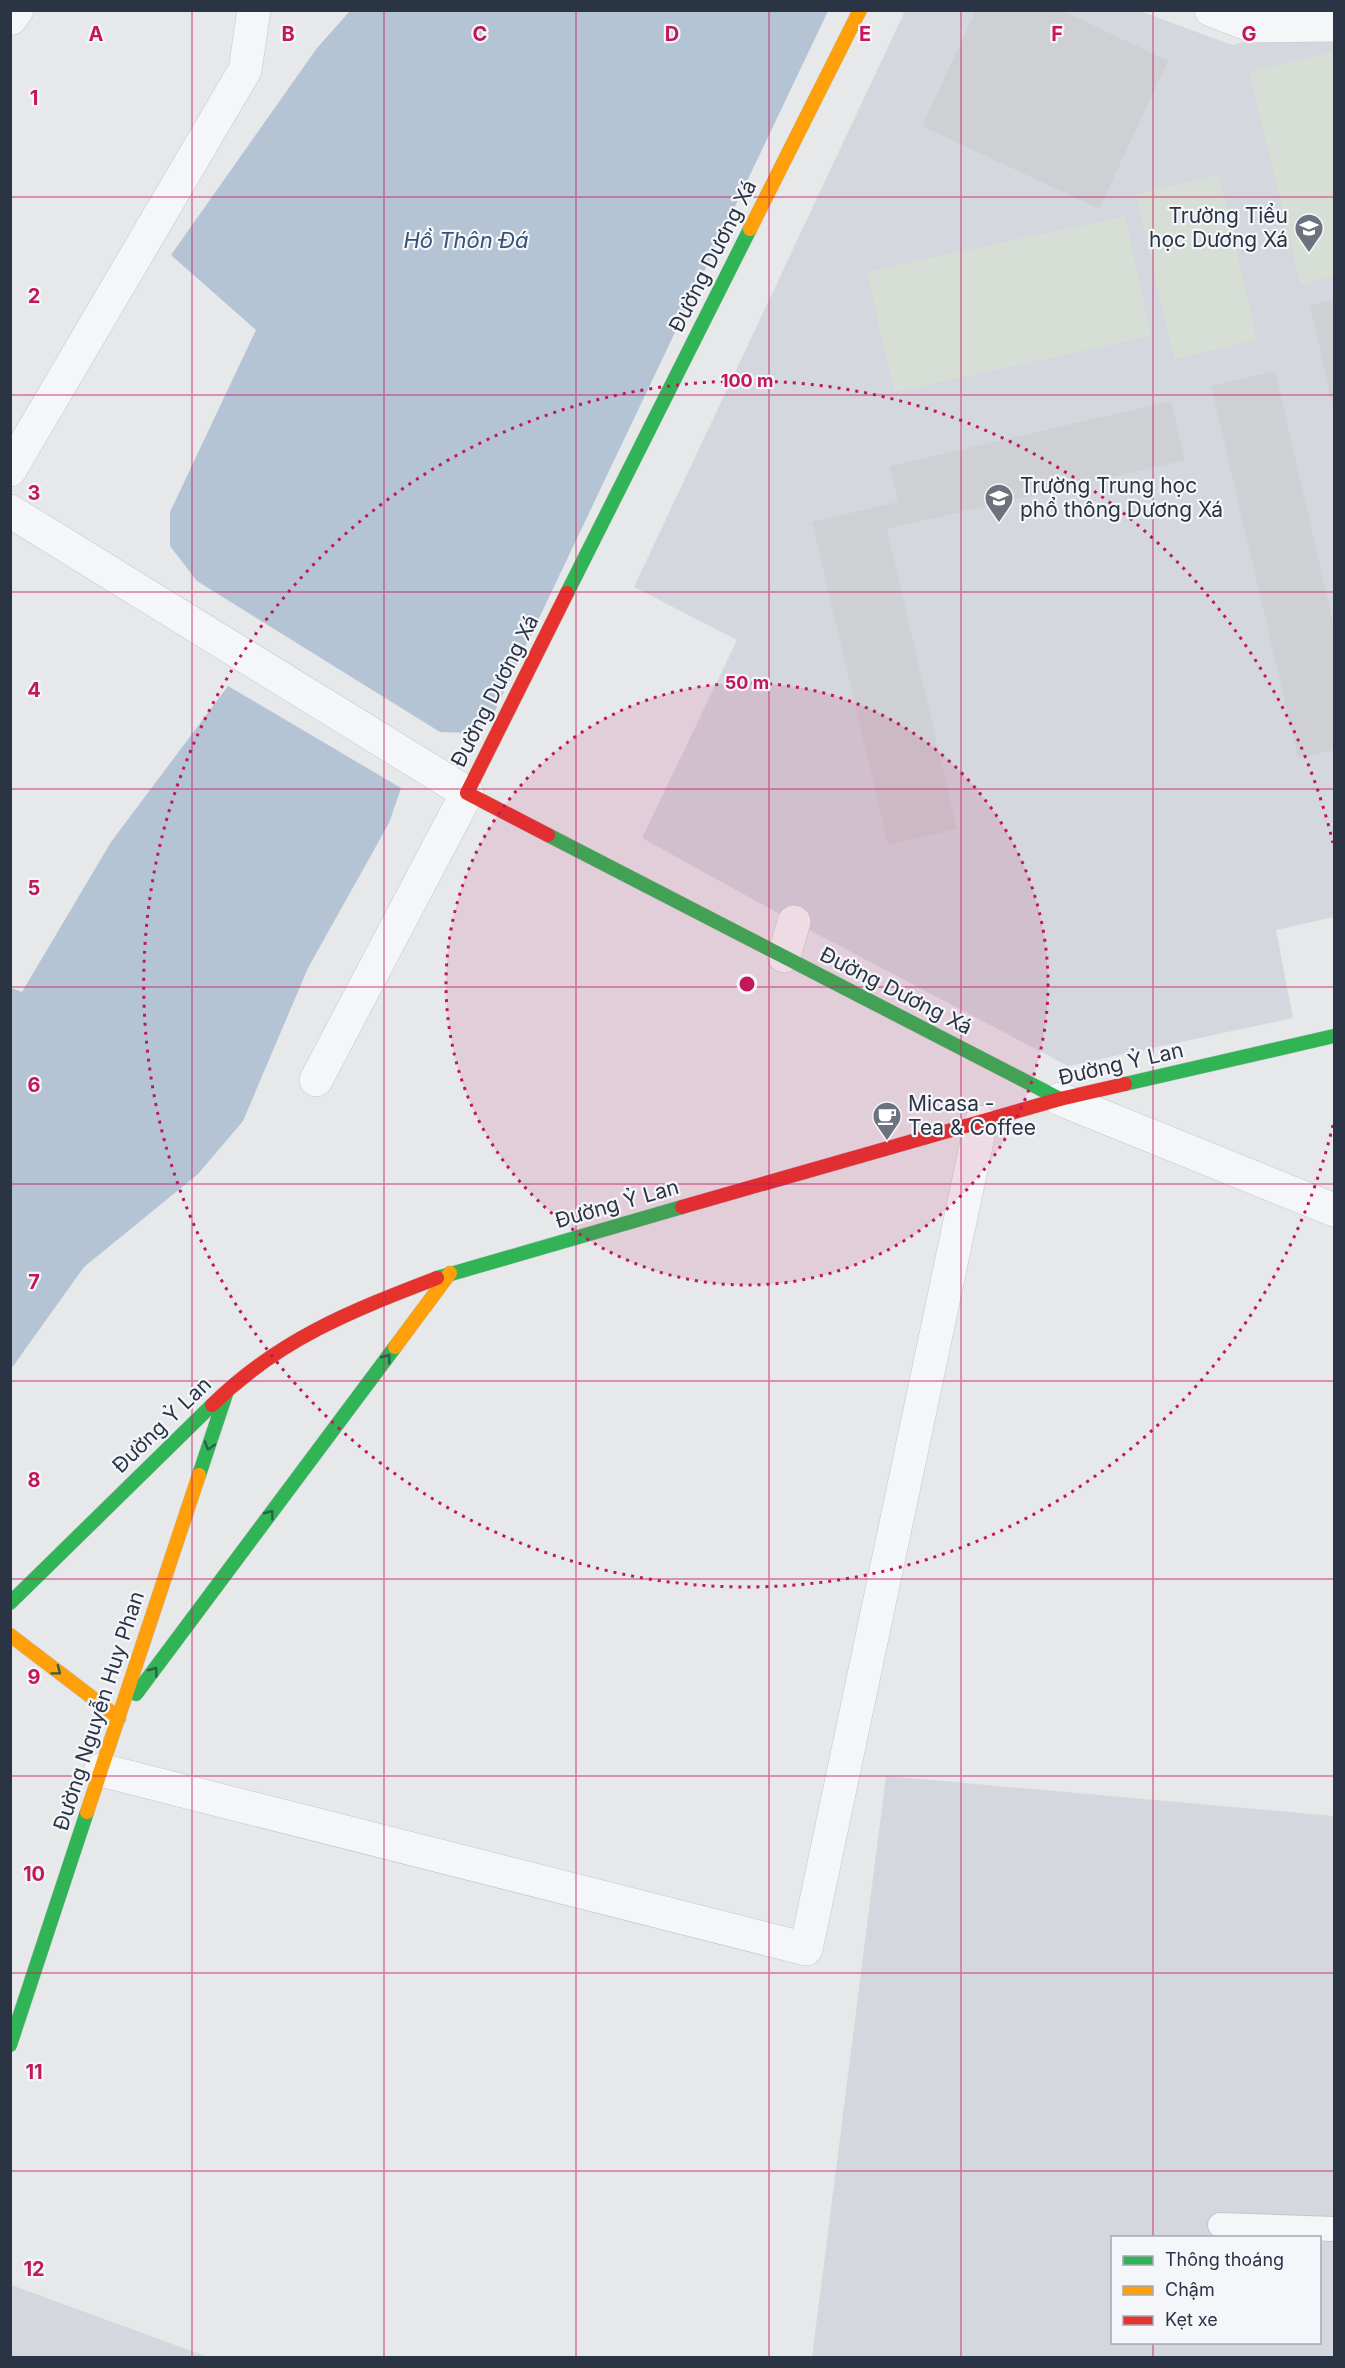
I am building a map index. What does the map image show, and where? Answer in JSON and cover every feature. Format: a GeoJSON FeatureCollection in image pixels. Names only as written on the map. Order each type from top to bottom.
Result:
{"type":"FeatureCollection","features":[{"type":"Feature","properties":{"kind":"street"},"geometry":{"type":"LineString","coordinates":[[10,19],[16,10]]}},
{"type":"Feature","properties":{"kind":"street"},"geometry":{"type":"LineString","coordinates":[[10,470],[245,70],[254,10]]}},
{"type":"Feature","properties":{"kind":"street","name":"Đường Dương Xá"},"geometry":{"type":"LineString","coordinates":[[860,10],[467,793],[1060,1099]]}},
{"type":"Feature","properties":{"kind":"street"},"geometry":{"type":"LineString","coordinates":[[1211,10],[1252,26],[1335,25]]}},
{"type":"Feature","properties":{"kind":"street"},"geometry":{"type":"LineString","coordinates":[[10,511],[467,793],[316,1080]]}},
{"type":"Feature","properties":{"kind":"street"},"geometry":{"type":"LineString","coordinates":[[784,956],[794,922]]}},
{"type":"Feature","properties":{"kind":"street","name":"Đường Ỷ Lan"},"geometry":{"type":"LineString","coordinates":[[10,1603],[227,1390],[284,1347],[351,1311],[450,1273],[1060,1099],[1335,1036]]}},
{"type":"Feature","properties":{"kind":"street"},"geometry":{"type":"LineString","coordinates":[[1060,1099],[1335,1210]]}},
{"type":"Feature","properties":{"kind":"street"},"geometry":{"type":"LineString","coordinates":[[101,1770],[806,1949],[981,1122]]}},
{"type":"Feature","properties":{"kind":"street"},"geometry":{"type":"LineString","coordinates":[[10,1635],[119,1718],[450,1273]]}},
{"type":"Feature","properties":{"kind":"street","name":"Đường Nguyễn Huy Phan"},"geometry":{"type":"LineString","coordinates":[[10,2045],[227,1390]]}},
{"type":"Feature","properties":{"kind":"lane"},"geometry":{"type":"LineString","coordinates":[[1220,2225],[1335,2229]]}},
{"type":"Feature","properties":{"kind":"shaded area","name":"Trường Trung học phổ thông Dương Xá"},"geometry":{"type":"Polygon","coordinates":[[[905,11],[1140,11],[1232,45],[1254,39],[1334,38],[1334,917],[1276,930],[1293,1018],[1068,1066],[794,922],[642,838],[737,640],[634,587],[905,11]]]}},
{"type":"Feature","properties":{"kind":"shaded area","name":"Trường Tiểu học Dương Xá"},"geometry":{"type":"Polygon","coordinates":[[[1334,51],[1334,276],[1301,285],[1249,72],[1334,51]]]}},
{"type":"Feature","properties":{"kind":"shaded area"},"geometry":{"type":"Polygon","coordinates":[[[1219,175],[1257,340],[1174,359],[1136,194],[1219,175]]]}},
{"type":"Feature","properties":{"kind":"shaded area"},"geometry":{"type":"Polygon","coordinates":[[[1125,216],[1151,336],[894,392],[867,272],[1125,216]]]}},
{"type":"Feature","properties":{"kind":"shaded area"},"geometry":{"type":"Polygon","coordinates":[[[886,1776],[1334,1816],[1334,2357],[812,2358],[886,1776]]]}},
{"type":"Feature","properties":{"kind":"shaded area"},"geometry":{"type":"Polygon","coordinates":[[[11,2285],[208,2357],[11,2357],[11,2285]]]}},
{"type":"Feature","properties":{"kind":"water","name":"Hồ Thôn Đá"},"geometry":{"type":"Polygon","coordinates":[[[350,11],[828,11],[491,719],[471,733],[440,732],[197,581],[170,546],[170,512],[256,330],[171,255],[317,48],[350,11]]]}},
{"type":"Feature","properties":{"kind":"water"},"geometry":{"type":"Polygon","coordinates":[[[228,686],[401,788],[389,823],[308,968],[243,1121],[198,1174],[84,1267],[11,1369],[11,988],[22,992],[111,842],[228,686]]]}},
{"type":"Feature","properties":{"kind":"building"},"geometry":{"type":"Polygon","coordinates":[[[976,10],[1061,10],[1168,61],[1099,209],[922,126],[976,10]]]}},
{"type":"Feature","properties":{"kind":"building"},"geometry":{"type":"Polygon","coordinates":[[[1334,300],[1334,412],[1310,305],[1334,300]]]}},
{"type":"Feature","properties":{"kind":"building"},"geometry":{"type":"Polygon","coordinates":[[[1275,371],[1334,626],[1334,750],[1298,758],[1211,386],[1275,371]]]}},
{"type":"Feature","properties":{"kind":"building"},"geometry":{"type":"Polygon","coordinates":[[[1171,401],[1185,460],[887,529],[957,829],[888,845],[812,522],[898,502],[890,466],[1171,401]]]}},
{"type":"Feature","properties":{"kind":"traffic: fast"},"geometry":{"type":"LineString","coordinates":[[567,593],[750,229]]}},
{"type":"Feature","properties":{"kind":"traffic: fast"},"geometry":{"type":"LineString","coordinates":[[548,835],[1060,1099]]}},
{"type":"Feature","properties":{"kind":"traffic: fast"},"geometry":{"type":"LineString","coordinates":[[1125,1084],[1334,1036]]}},
{"type":"Feature","properties":{"kind":"traffic: fast"},"geometry":{"type":"LineString","coordinates":[[437,1278],[682,1207]]}},
{"type":"Feature","properties":{"kind":"traffic: fast"},"geometry":{"type":"LineString","coordinates":[[136,1694],[395,1347]]}},
{"type":"Feature","properties":{"kind":"traffic: fast"},"geometry":{"type":"LineString","coordinates":[[199,1475],[226,1394]]}},
{"type":"Feature","properties":{"kind":"traffic: fast"},"geometry":{"type":"LineString","coordinates":[[10,1603],[212,1405]]}},
{"type":"Feature","properties":{"kind":"traffic: fast"},"geometry":{"type":"LineString","coordinates":[[10,2045],[87,1812]]}},
{"type":"Feature","properties":{"kind":"traffic: slow"},"geometry":{"type":"LineString","coordinates":[[750,229],[860,10]]}},
{"type":"Feature","properties":{"kind":"traffic: slow"},"geometry":{"type":"LineString","coordinates":[[395,1347],[450,1273]]}},
{"type":"Feature","properties":{"kind":"traffic: slow"},"geometry":{"type":"LineString","coordinates":[[87,1812],[199,1475]]}},
{"type":"Feature","properties":{"kind":"traffic: slow"},"geometry":{"type":"LineString","coordinates":[[10,1635],[119,1718]]}},
{"type":"Feature","properties":{"kind":"traffic: jam"},"geometry":{"type":"LineString","coordinates":[[548,835],[467,793],[567,593]]}},
{"type":"Feature","properties":{"kind":"traffic: jam"},"geometry":{"type":"LineString","coordinates":[[682,1207],[1060,1099],[1125,1084]]}},
{"type":"Feature","properties":{"kind":"traffic: jam"},"geometry":{"type":"LineString","coordinates":[[212,1405],[263,1362],[317,1329],[375,1302],[437,1278]]}},
{"type":"Feature","properties":{"kind":"place","name":"Trường Tiểu học Dương Xá"},"geometry":{"type":"Point","coordinates":[1309,254]}},
{"type":"Feature","properties":{"kind":"place","name":"Trường Trung học phổ thông Dương Xá"},"geometry":{"type":"Point","coordinates":[999,524]}},
{"type":"Feature","properties":{"kind":"place","name":"Micasa - Tea & Coffee"},"geometry":{"type":"Point","coordinates":[887,1142]}}]}
